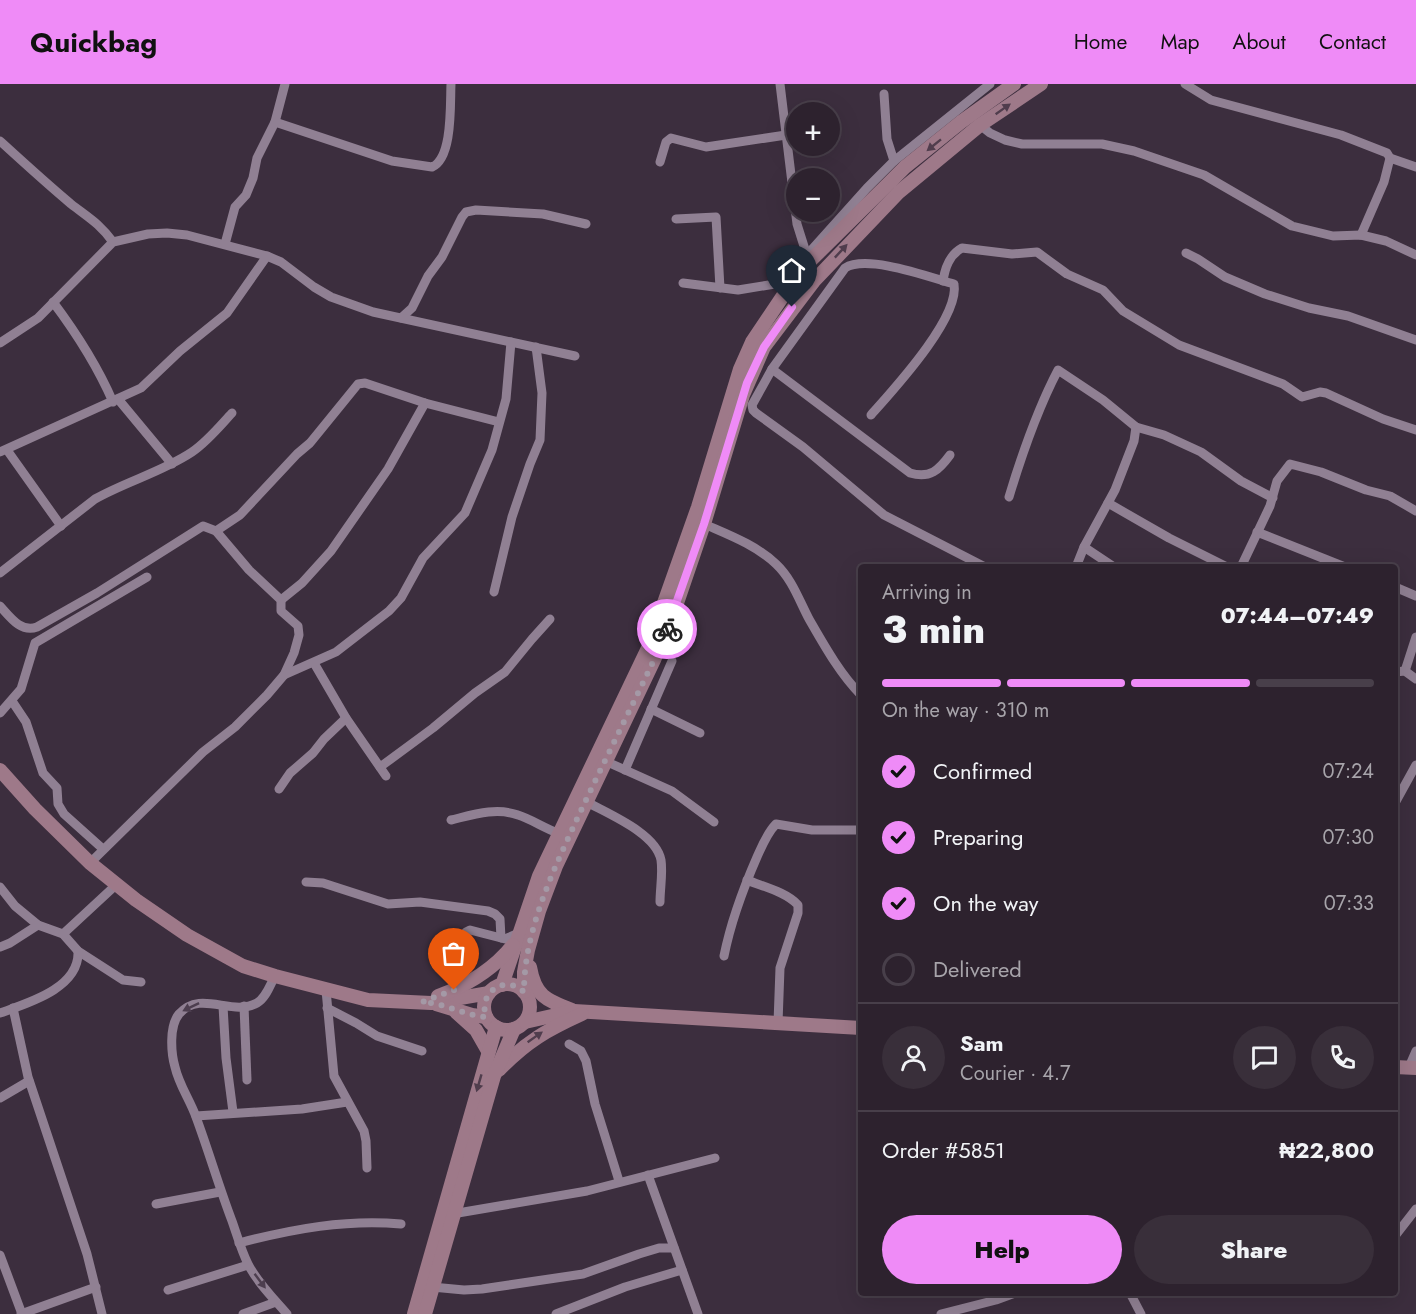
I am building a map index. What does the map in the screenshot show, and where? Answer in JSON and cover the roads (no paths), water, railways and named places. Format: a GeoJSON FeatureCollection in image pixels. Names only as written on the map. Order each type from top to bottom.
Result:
{"type":"FeatureCollection","features":[{"type":"Feature","properties":{"kind":"main road"},"geometry":{"type":"LineString","coordinates":[[502,985],[539,876],[648,648],[698,507],[742,363],[759,331],[808,259],[905,167],[961,122],[1014,84]]}},
{"type":"Feature","properties":{"kind":"main road"},"geometry":{"type":"LineString","coordinates":[[425,1314],[452,1214],[494,1076],[520,1025],[530,1012],[524,972],[539,912],[556,866],[585,801],[654,660],[675,609],[704,524],[747,383],[764,347],[813,280],[882,209],[917,176],[980,125],[1041,84]]}},
{"type":"Feature","properties":{"kind":"main road"},"geometry":{"type":"LineString","coordinates":[[0,770],[35,809],[90,863],[161,918],[216,953],[243,966],[368,1000],[426,1002],[489,993],[502,985],[512,984],[526,994],[575,1012]]}},
{"type":"Feature","properties":{"kind":"main road"},"geometry":{"type":"LineString","coordinates":[[426,1002],[482,975],[495,965],[519,936]]}},
{"type":"Feature","properties":{"kind":"main road"},"geometry":{"type":"LineString","coordinates":[[528,950],[532,979],[537,989],[549,1000],[575,1012]]}},
{"type":"Feature","properties":{"kind":"main road"},"geometry":{"type":"LineString","coordinates":[[414,1314],[488,1051],[491,1022],[485,1002],[489,993]]}},
{"type":"Feature","properties":{"kind":"main road"},"geometry":{"type":"LineString","coordinates":[[426,1002],[491,1022],[507,1030],[575,1012],[858,1028]]}},
{"type":"Feature","properties":{"kind":"main road"},"geometry":{"type":"LineString","coordinates":[[452,1009],[476,1030],[488,1051]]}},
{"type":"Feature","properties":{"kind":"main road"},"geometry":{"type":"LineString","coordinates":[[494,1076],[530,1041],[575,1012]]}},
{"type":"Feature","properties":{"kind":"street"},"geometry":{"type":"LineString","coordinates":[[225,244],[235,207],[246,195],[253,178],[257,158],[275,122],[285,84]]}},
{"type":"Feature","properties":{"kind":"street"},"geometry":{"type":"LineString","coordinates":[[275,122],[392,161],[432,166],[436,165],[447,145],[452,84]]}},
{"type":"Feature","properties":{"kind":"street"},"geometry":{"type":"LineString","coordinates":[[660,162],[666,142],[671,138],[706,147],[786,135],[780,84]]}},
{"type":"Feature","properties":{"kind":"street"},"geometry":{"type":"LineString","coordinates":[[808,259],[894,161],[990,84]]}},
{"type":"Feature","properties":{"kind":"street"},"geometry":{"type":"LineString","coordinates":[[1185,84],[1211,100],[1341,135],[1384,150],[1390,158],[1416,167]]}},
{"type":"Feature","properties":{"kind":"street"},"geometry":{"type":"LineString","coordinates":[[884,94],[886,139],[894,161]]}},
{"type":"Feature","properties":{"kind":"street"},"geometry":{"type":"LineString","coordinates":[[980,125],[998,136],[1022,144],[1102,144],[1134,151],[1204,175],[1292,226],[1333,236],[1362,235],[1416,255]]}},
{"type":"Feature","properties":{"kind":"street"},"geometry":{"type":"LineString","coordinates":[[0,141],[73,206],[88,215],[113,242]]}},
{"type":"Feature","properties":{"kind":"street"},"geometry":{"type":"LineString","coordinates":[[789,156],[797,224],[808,259]]}},
{"type":"Feature","properties":{"kind":"street"},"geometry":{"type":"LineString","coordinates":[[1362,235],[1384,182],[1390,158]]}},
{"type":"Feature","properties":{"kind":"street"},"geometry":{"type":"LineString","coordinates":[[401,318],[412,308],[466,212],[476,210],[543,214],[586,224]]}},
{"type":"Feature","properties":{"kind":"street"},"geometry":{"type":"LineString","coordinates":[[676,219],[716,217],[720,288]]}},
{"type":"Feature","properties":{"kind":"street"},"geometry":{"type":"LineString","coordinates":[[0,344],[38,318],[113,242],[147,234],[166,233],[186,235],[267,256],[281,262],[331,297],[373,312],[575,356]]}},
{"type":"Feature","properties":{"kind":"street"},"geometry":{"type":"LineString","coordinates":[[943,281],[946,265],[954,253],[962,248],[1012,254],[1037,252],[1067,274],[1104,290],[1124,310],[1179,345],[1283,384],[1302,397],[1320,392],[1326,393],[1383,419],[1416,430]]}},
{"type":"Feature","properties":{"kind":"street"},"geometry":{"type":"LineString","coordinates":[[1186,253],[1225,277],[1266,294],[1309,308],[1348,316],[1416,340]]}},
{"type":"Feature","properties":{"kind":"street"},"geometry":{"type":"LineString","coordinates":[[61,526],[3,451],[141,388],[180,351],[227,313],[267,256]]}},
{"type":"Feature","properties":{"kind":"street"},"geometry":{"type":"LineString","coordinates":[[872,416],[924,352],[937,332],[949,307],[955,289],[954,284],[901,268],[849,265],[772,369],[753,405],[753,410],[803,447],[884,514],[979,564]]}},
{"type":"Feature","properties":{"kind":"street"},"geometry":{"type":"LineString","coordinates":[[683,283],[738,290],[793,281]]}},
{"type":"Feature","properties":{"kind":"street"},"geometry":{"type":"LineString","coordinates":[[53,302],[84,345],[115,401],[171,464]]}},
{"type":"Feature","properties":{"kind":"street"},"geometry":{"type":"LineString","coordinates":[[412,308],[413,320]]}},
{"type":"Feature","properties":{"kind":"street"},"geometry":{"type":"LineString","coordinates":[[90,863],[203,752],[235,727],[284,675],[305,663],[314,663],[336,652],[371,627],[401,598],[423,558],[465,513],[492,450],[506,399],[511,342]]}},
{"type":"Feature","properties":{"kind":"street"},"geometry":{"type":"LineString","coordinates":[[494,592],[512,518],[540,440],[542,393],[536,347]]}},
{"type":"Feature","properties":{"kind":"street"},"geometry":{"type":"LineString","coordinates":[[772,369],[910,473],[932,474],[950,455]]}},
{"type":"Feature","properties":{"kind":"street"},"geometry":{"type":"LineString","coordinates":[[1009,497],[1022,454],[1058,370],[1103,400],[1136,427],[1164,435],[1201,452],[1241,481],[1273,498]]}},
{"type":"Feature","properties":{"kind":"street"},"geometry":{"type":"LineString","coordinates":[[216,531],[240,515],[310,443],[358,384],[365,383],[425,403],[499,422]]}},
{"type":"Feature","properties":{"kind":"street"},"geometry":{"type":"LineString","coordinates":[[281,600],[302,583],[331,550],[388,469],[425,403]]}},
{"type":"Feature","properties":{"kind":"street"},"geometry":{"type":"LineString","coordinates":[[0,573],[96,499],[111,490],[171,464],[195,450],[232,413]]}},
{"type":"Feature","properties":{"kind":"street"},"geometry":{"type":"LineString","coordinates":[[1077,564],[1115,490],[1134,441],[1136,427]]}},
{"type":"Feature","properties":{"kind":"street"},"geometry":{"type":"LineString","coordinates":[[1242,564],[1273,498],[1277,481],[1287,466],[1291,464],[1390,496],[1416,511]]}},
{"type":"Feature","properties":{"kind":"street"},"geometry":{"type":"LineString","coordinates":[[1108,503],[1221,564]]}},
{"type":"Feature","properties":{"kind":"street"},"geometry":{"type":"LineString","coordinates":[[704,524],[746,543],[777,564],[789,577],[808,618],[858,691]]}},
{"type":"Feature","properties":{"kind":"street"},"geometry":{"type":"LineString","coordinates":[[0,606],[18,625],[32,629],[54,619],[203,526],[216,531],[249,570],[281,600],[281,612],[298,626],[299,635],[294,653],[284,675]]}},
{"type":"Feature","properties":{"kind":"street"},"geometry":{"type":"LineString","coordinates":[[1257,532],[1337,564]]}},
{"type":"Feature","properties":{"kind":"street"},"geometry":{"type":"LineString","coordinates":[[1084,547],[1110,564]]}},
{"type":"Feature","properties":{"kind":"street"},"geometry":{"type":"LineString","coordinates":[[0,712],[21,689],[35,643],[147,577]]}},
{"type":"Feature","properties":{"kind":"street"},"geometry":{"type":"LineString","coordinates":[[1398,588],[1416,596]]}},
{"type":"Feature","properties":{"kind":"street"},"geometry":{"type":"LineString","coordinates":[[380,767],[505,672],[550,620]]}},
{"type":"Feature","properties":{"kind":"street"},"geometry":{"type":"LineString","coordinates":[[1416,637],[1400,672],[1416,679]]}},
{"type":"Feature","properties":{"kind":"street"},"geometry":{"type":"LineString","coordinates":[[625,770],[672,662]]}},
{"type":"Feature","properties":{"kind":"street"},"geometry":{"type":"LineString","coordinates":[[314,663],[346,718],[386,776]]}},
{"type":"Feature","properties":{"kind":"street"},"geometry":{"type":"LineString","coordinates":[[12,701],[26,722],[43,773],[57,788],[58,804],[64,814],[103,849]]}},
{"type":"Feature","properties":{"kind":"street"},"geometry":{"type":"LineString","coordinates":[[651,709],[680,721],[700,733]]}},
{"type":"Feature","properties":{"kind":"street"},"geometry":{"type":"LineString","coordinates":[[279,789],[290,773],[313,753],[346,718]]}},
{"type":"Feature","properties":{"kind":"street"},"geometry":{"type":"LineString","coordinates":[[605,761],[672,791],[714,822]]}},
{"type":"Feature","properties":{"kind":"street"},"geometry":{"type":"LineString","coordinates":[[1398,798],[1416,765]]}},
{"type":"Feature","properties":{"kind":"street"},"geometry":{"type":"LineString","coordinates":[[585,801],[642,833],[653,843],[661,860],[660,902]]}},
{"type":"Feature","properties":{"kind":"street"},"geometry":{"type":"LineString","coordinates":[[451,820],[481,813],[506,812],[519,815],[558,833]]}},
{"type":"Feature","properties":{"kind":"street"},"geometry":{"type":"LineString","coordinates":[[724,956],[732,923],[747,880],[766,838],[776,824],[812,830],[858,830]]}},
{"type":"Feature","properties":{"kind":"street"},"geometry":{"type":"LineString","coordinates":[[747,880],[784,895],[798,905],[798,913],[780,968],[778,1023]]}},
{"type":"Feature","properties":{"kind":"street"},"geometry":{"type":"LineString","coordinates":[[306,882],[323,883],[388,904],[420,902],[495,914],[500,919],[501,938]]}},
{"type":"Feature","properties":{"kind":"street"},"geometry":{"type":"LineString","coordinates":[[63,934],[117,884]]}},
{"type":"Feature","properties":{"kind":"street"},"geometry":{"type":"LineString","coordinates":[[0,887],[15,906],[38,925],[63,934],[78,951],[123,980],[141,982]]}},
{"type":"Feature","properties":{"kind":"street"},"geometry":{"type":"LineString","coordinates":[[0,947],[38,925]]}},
{"type":"Feature","properties":{"kind":"street"},"geometry":{"type":"LineString","coordinates":[[456,964],[466,932],[470,930],[501,938],[519,936]]}},
{"type":"Feature","properties":{"kind":"street"},"geometry":{"type":"LineString","coordinates":[[0,1013],[47,993],[65,982],[76,965],[78,951]]}},
{"type":"Feature","properties":{"kind":"street"},"geometry":{"type":"LineString","coordinates":[[275,976],[257,1003],[244,1006],[223,1006],[207,1002],[192,1004],[177,1017],[172,1038],[175,1068],[196,1116],[220,1192],[248,1265],[287,1314]]}},
{"type":"Feature","properties":{"kind":"street"},"geometry":{"type":"LineString","coordinates":[[326,990],[334,1076],[364,1131],[367,1168]]}},
{"type":"Feature","properties":{"kind":"street"},"geometry":{"type":"LineString","coordinates":[[223,1006],[226,1058],[233,1112]]}},
{"type":"Feature","properties":{"kind":"street"},"geometry":{"type":"LineString","coordinates":[[244,1006],[247,1080]]}},
{"type":"Feature","properties":{"kind":"street"},"geometry":{"type":"LineString","coordinates":[[14,1008],[29,1081],[87,1254],[102,1314]]}},
{"type":"Feature","properties":{"kind":"street"},"geometry":{"type":"LineString","coordinates":[[327,1008],[377,1036],[422,1051]]}},
{"type":"Feature","properties":{"kind":"street"},"geometry":{"type":"LineString","coordinates":[[569,1044],[581,1051],[586,1061],[595,1104],[619,1181]]}},
{"type":"Feature","properties":{"kind":"street"},"geometry":{"type":"LineString","coordinates":[[1407,1067],[1416,1051]]}},
{"type":"Feature","properties":{"kind":"street"},"geometry":{"type":"LineString","coordinates":[[0,1098],[29,1081]]}},
{"type":"Feature","properties":{"kind":"street"},"geometry":{"type":"LineString","coordinates":[[196,1116],[316,1107],[347,1102]]}},
{"type":"Feature","properties":{"kind":"street"},"geometry":{"type":"LineString","coordinates":[[452,1214],[587,1191],[715,1158]]}},
{"type":"Feature","properties":{"kind":"street"},"geometry":{"type":"LineString","coordinates":[[648,1175],[698,1314]]}},
{"type":"Feature","properties":{"kind":"street"},"geometry":{"type":"LineString","coordinates":[[156,1204],[220,1192]]}},
{"type":"Feature","properties":{"kind":"street"},"geometry":{"type":"LineString","coordinates":[[1398,1232],[1416,1209]]}},
{"type":"Feature","properties":{"kind":"street"},"geometry":{"type":"LineString","coordinates":[[239,1243],[297,1229],[331,1225],[373,1222],[401,1224]]}},
{"type":"Feature","properties":{"kind":"street"},"geometry":{"type":"LineString","coordinates":[[432,1287],[482,1289],[583,1274],[659,1248],[674,1248]]}},
{"type":"Feature","properties":{"kind":"street"},"geometry":{"type":"LineString","coordinates":[[0,1255],[22,1314],[96,1287]]}},
{"type":"Feature","properties":{"kind":"street"},"geometry":{"type":"LineString","coordinates":[[168,1290],[248,1265]]}},
{"type":"Feature","properties":{"kind":"street"},"geometry":{"type":"LineString","coordinates":[[556,1314],[625,1287],[682,1270]]}},
{"type":"Feature","properties":{"kind":"street"},"geometry":{"type":"LineString","coordinates":[[941,1314],[1007,1296]]}},
{"type":"Feature","properties":{"kind":"street"},"geometry":{"type":"LineString","coordinates":[[1132,1296],[1141,1314]]}},
{"type":"Feature","properties":{"kind":"street"},"geometry":{"type":"LineString","coordinates":[[243,1314],[276,1302]]}}]}
